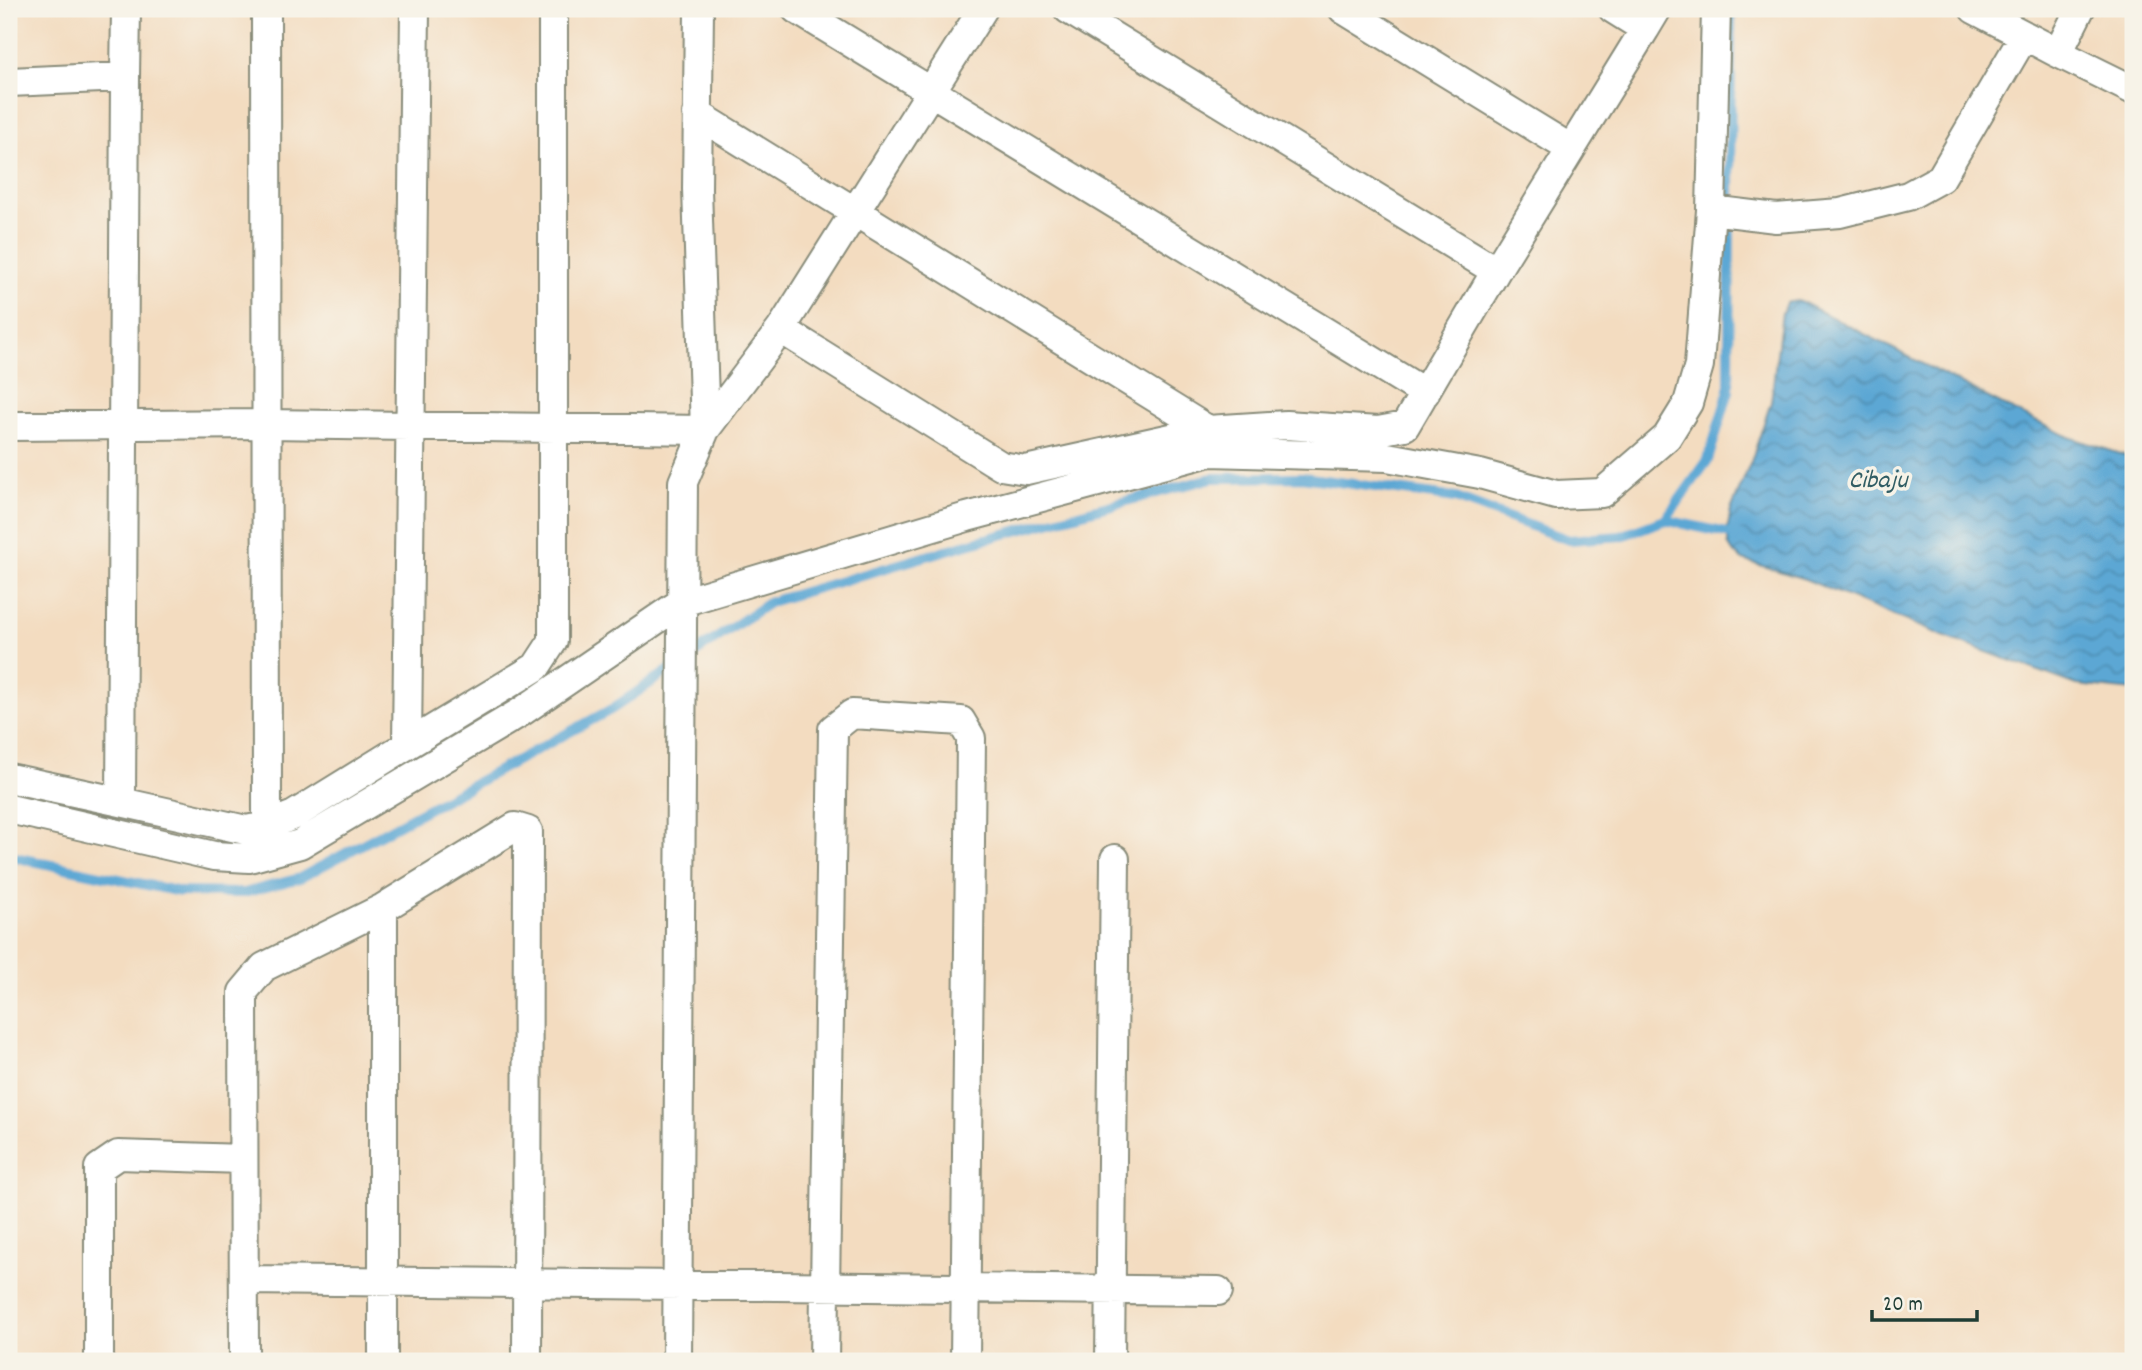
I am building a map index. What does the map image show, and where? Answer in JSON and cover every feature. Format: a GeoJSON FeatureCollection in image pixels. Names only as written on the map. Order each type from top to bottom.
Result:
{"type":"FeatureCollection","features":[{"type":"Feature","properties":{"kind":"street"},"geometry":{"type":"LineString","coordinates":[[121,802],[126,9]]}},
{"type":"Feature","properties":{"kind":"street"},"geometry":{"type":"LineString","coordinates":[[266,9],[267,826]]}},
{"type":"Feature","properties":{"kind":"street"},"geometry":{"type":"LineString","coordinates":[[407,745],[415,9]]}},
{"type":"Feature","properties":{"kind":"street"},"geometry":{"type":"LineString","coordinates":[[9,778],[246,830],[267,826],[294,815],[536,667],[552,641],[553,9]]}},
{"type":"Feature","properties":{"kind":"street"},"geometry":{"type":"LineString","coordinates":[[699,9],[697,189],[705,430]]}},
{"type":"Feature","properties":{"kind":"street"},"geometry":{"type":"LineString","coordinates":[[796,9],[1426,393]]}},
{"type":"Feature","properties":{"kind":"street"},"geometry":{"type":"LineString","coordinates":[[677,1361],[683,482],[705,430],[781,329],[983,9]]}},
{"type":"Feature","properties":{"kind":"street"},"geometry":{"type":"LineString","coordinates":[[1068,9],[1496,271]]}},
{"type":"Feature","properties":{"kind":"street"},"geometry":{"type":"LineString","coordinates":[[1343,9],[1571,149]]}},
{"type":"Feature","properties":{"kind":"street"},"geometry":{"type":"LineString","coordinates":[[781,329],[1001,466],[1026,470],[1208,430],[1286,425],[1378,431],[1405,426],[1496,271],[1651,19],[1613,9]]}},
{"type":"Feature","properties":{"kind":"street"},"geometry":{"type":"LineString","coordinates":[[9,809],[214,856],[249,858],[300,844],[682,615],[967,517],[1210,452],[1387,457],[1480,474],[1556,495],[1602,493],[1667,437],[1688,402],[1699,365],[1711,210],[1716,9]]}},
{"type":"Feature","properties":{"kind":"street"},"geometry":{"type":"LineString","coordinates":[[1974,9],[2133,90]]}},
{"type":"Feature","properties":{"kind":"street"},"geometry":{"type":"LineString","coordinates":[[2058,53],[2080,9]]}},
{"type":"Feature","properties":{"kind":"street"},"geometry":{"type":"LineString","coordinates":[[1711,210],[1776,218],[1840,213],[1908,196],[1941,178],[2024,36]]}},
{"type":"Feature","properties":{"kind":"street"},"geometry":{"type":"LineString","coordinates":[[9,82],[125,77]]}},
{"type":"Feature","properties":{"kind":"street"},"geometry":{"type":"LineString","coordinates":[[697,114],[1208,430]]}},
{"type":"Feature","properties":{"kind":"street"},"geometry":{"type":"LineString","coordinates":[[9,426],[266,424],[705,430]]}},
{"type":"Feature","properties":{"kind":"street"},"geometry":{"type":"LineString","coordinates":[[824,1361],[833,729],[852,714],[961,720],[971,738],[965,1361]]}},
{"type":"Feature","properties":{"kind":"street"},"geometry":{"type":"LineString","coordinates":[[244,1361],[243,992],[264,967],[383,908],[515,827],[527,831],[527,1361]]}},
{"type":"Feature","properties":{"kind":"street"},"geometry":{"type":"LineString","coordinates":[[1110,1361],[1115,859]]}},
{"type":"Feature","properties":{"kind":"street"},"geometry":{"type":"LineString","coordinates":[[383,908],[383,1361]]}},
{"type":"Feature","properties":{"kind":"street"},"geometry":{"type":"LineString","coordinates":[[99,1361],[99,1168],[118,1155],[243,1159]]}},
{"type":"Feature","properties":{"kind":"street"},"geometry":{"type":"LineString","coordinates":[[245,1280],[1217,1291]]}},
{"type":"Feature","properties":{"kind":"water","name":"Cibaju"},"geometry":{"type":"Polygon","coordinates":[[[1797,301],[2069,437],[2133,458],[2133,691],[2077,685],[1943,636],[1805,579],[1743,560],[1733,552],[1728,544],[1731,510],[1771,402],[1782,313],[1786,303],[1797,301]]]}},
{"type":"Feature","properties":{"kind":"waterway"},"geometry":{"type":"LineString","coordinates":[[9,856],[181,892],[244,893],[300,878],[612,709],[770,602],[971,543],[1212,478],[1302,477],[1456,498],[1569,540],[1621,536],[1665,520],[1708,460],[1729,391],[1731,9]]}},
{"type":"Feature","properties":{"kind":"waterway"},"geometry":{"type":"LineString","coordinates":[[1665,520],[1741,536]]}}]}
